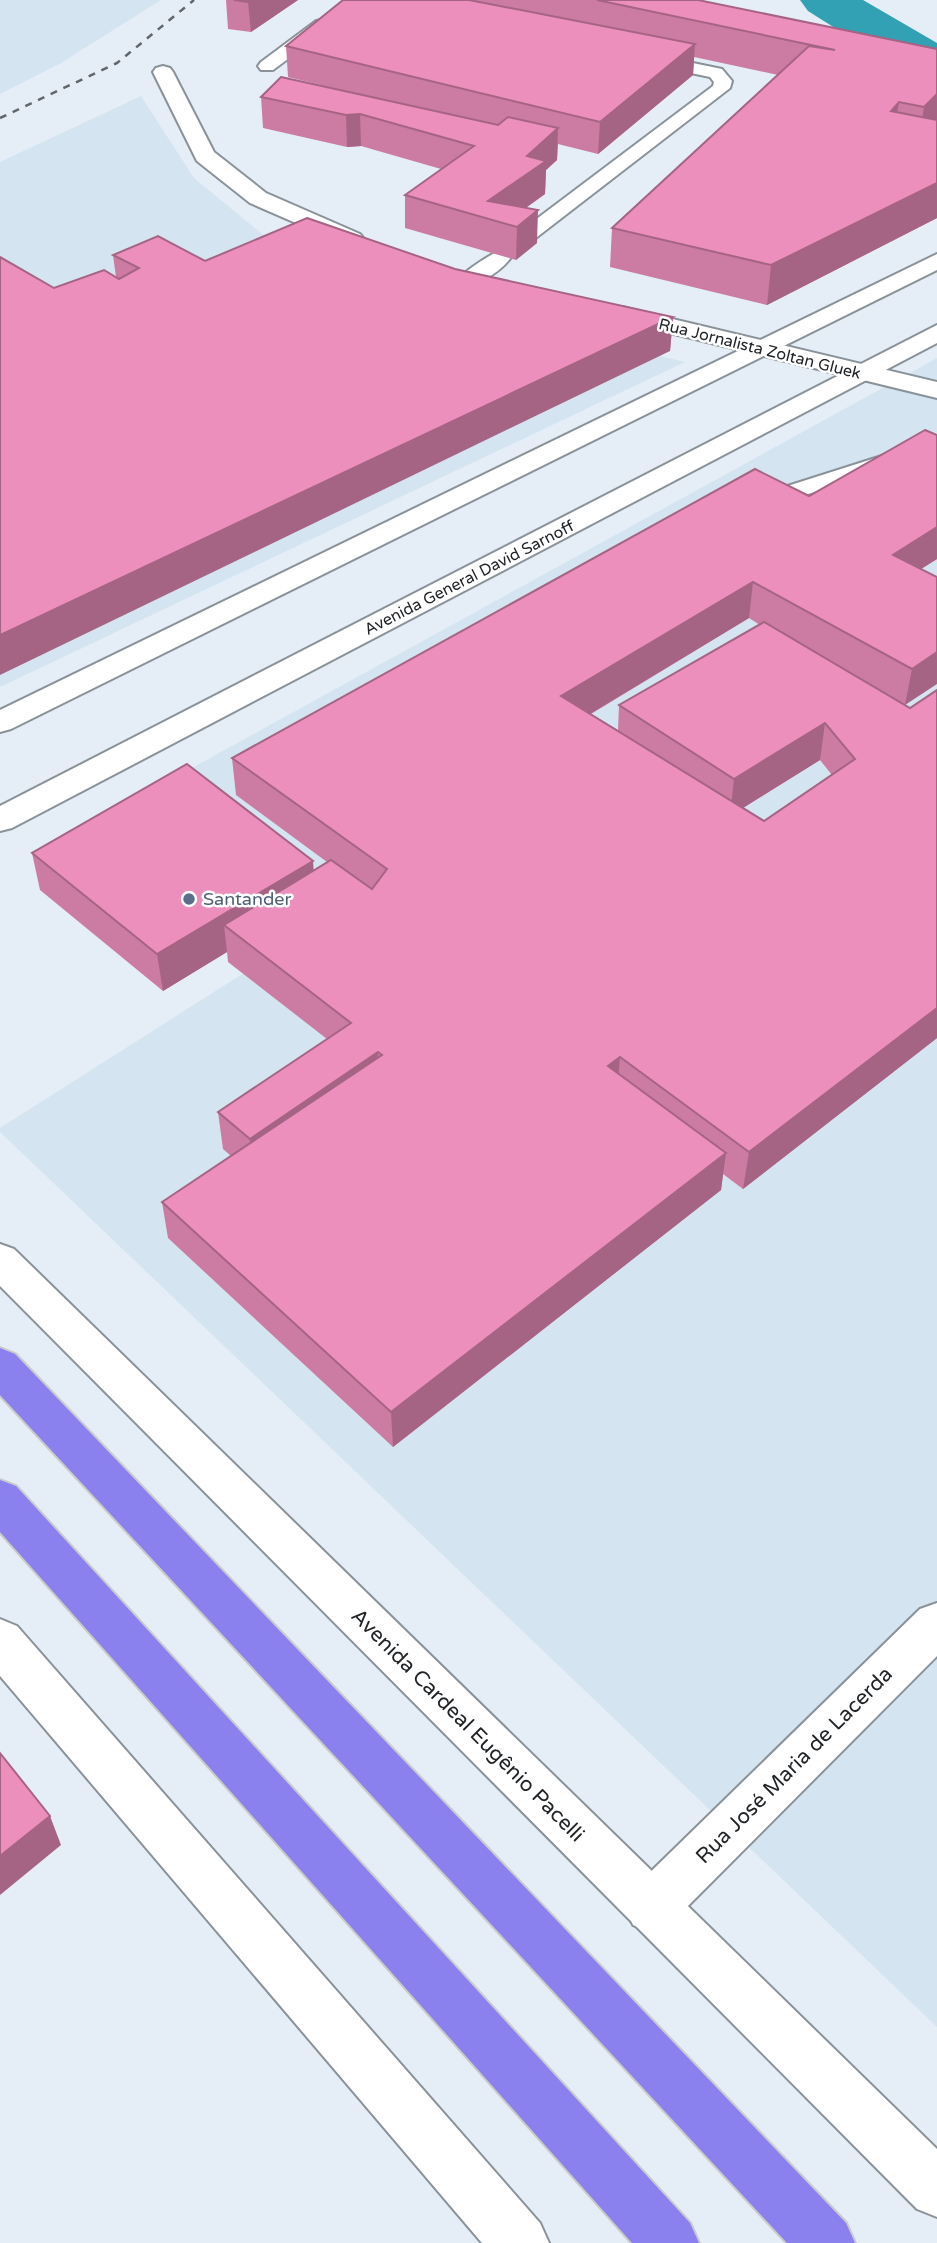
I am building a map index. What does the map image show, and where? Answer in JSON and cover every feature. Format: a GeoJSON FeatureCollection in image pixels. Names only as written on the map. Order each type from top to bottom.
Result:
{"type":"FeatureCollection","features":[{"type":"Feature","properties":{"kind":"highway"},"geometry":{"type":"LineString","coordinates":[[0,1366],[826,2243]]}},
{"type":"Feature","properties":{"kind":"highway"},"geometry":{"type":"LineString","coordinates":[[0,1500],[670,2243]]}},
{"type":"Feature","properties":{"kind":"main road"},"geometry":{"type":"LineString","coordinates":[[163,72],[205,156],[258,198],[337,234],[373,246]]}},
{"type":"Feature","properties":{"kind":"main road"},"geometry":{"type":"LineString","coordinates":[[0,722],[937,261]]}},
{"type":"Feature","properties":{"kind":"main road"},"geometry":{"type":"LineString","coordinates":[[447,269],[498,284]]}},
{"type":"Feature","properties":{"kind":"main road","name":"Rua Jornalista Zoltan Gluek"},"geometry":{"type":"LineString","coordinates":[[604,309],[937,390]]}},
{"type":"Feature","properties":{"kind":"main road","name":"Avenida General David Sarnoff"},"geometry":{"type":"LineString","coordinates":[[0,820],[937,333]]}},
{"type":"Feature","properties":{"kind":"main road","name":"Avenida Cardeal Eugênio Pacelli"},"geometry":{"type":"LineString","coordinates":[[0,1260],[937,2189]]}},
{"type":"Feature","properties":{"kind":"main road","name":"Rua José Maria de Lacerda"},"geometry":{"type":"LineString","coordinates":[[651,1907],[937,1624]]}},
{"type":"Feature","properties":{"kind":"main road"},"geometry":{"type":"LineString","coordinates":[[0,1641],[520,2243]]}},
{"type":"Feature","properties":{"kind":"lane"},"geometry":{"type":"LineString","coordinates":[[267,66],[338,14]]}},
{"type":"Feature","properties":{"kind":"lane"},"geometry":{"type":"LineString","coordinates":[[521,240],[721,88],[723,80],[716,73],[636,56]]}},
{"type":"Feature","properties":{"kind":"lane"},"geometry":{"type":"LineString","coordinates":[[471,277],[494,264],[502,256]]}},
{"type":"Feature","properties":{"kind":"lane"},"geometry":{"type":"LineString","coordinates":[[783,495],[888,461],[937,460]]}},
{"type":"Feature","properties":{"kind":"shaded area"},"geometry":{"type":"Polygon","coordinates":[[[0,0],[161,0],[61,63],[0,94],[0,0]]]}},
{"type":"Feature","properties":{"kind":"shaded area"},"geometry":{"type":"Polygon","coordinates":[[[141,96],[194,178],[278,247],[473,311],[685,362],[0,687],[0,162],[141,96]]]}},
{"type":"Feature","properties":{"kind":"shaded area"},"geometry":{"type":"Polygon","coordinates":[[[937,358],[937,2027],[0,1132],[0,1128],[357,901],[190,769],[937,358]]]}},
{"type":"Feature","properties":{"kind":"building"},"geometry":{"type":"Polygon","coordinates":[[[343,0],[469,0],[695,44],[600,122],[286,46],[343,0]]]}},
{"type":"Feature","properties":{"kind":"building"},"geometry":{"type":"Polygon","coordinates":[[[597,0],[698,0],[937,49],[937,94],[924,107],[899,102],[891,111],[937,120],[937,183],[771,265],[612,228],[809,46],[835,50],[597,0]]]}},
{"type":"Feature","properties":{"kind":"building"},"geometry":{"type":"Polygon","coordinates":[[[281,77],[498,125],[508,117],[558,128],[527,156],[546,161],[488,201],[538,210],[517,227],[405,195],[474,146],[360,114],[346,115],[261,97],[281,77]]]}},
{"type":"Feature","properties":{"kind":"building"},"geometry":{"type":"Polygon","coordinates":[[[307,218],[455,269],[673,317],[0,635],[0,257],[54,288],[104,270],[119,279],[139,268],[113,255],[158,236],[205,261],[307,218]]]}},
{"type":"Feature","properties":{"kind":"building"},"geometry":{"type":"Polygon","coordinates":[[[925,430],[937,435],[937,527],[893,555],[937,577],[937,652],[912,669],[753,582],[561,696],[764,821],[855,759],[825,723],[734,779],[619,705],[764,622],[910,708],[937,690],[937,1008],[749,1152],[620,1057],[608,1066],[726,1153],[391,1412],[162,1202],[382,1055],[378,1052],[250,1139],[218,1112],[351,1023],[224,925],[331,860],[372,889],[387,869],[232,758],[755,469],[809,496],[925,430]]]}},
{"type":"Feature","properties":{"kind":"building"},"geometry":{"type":"Polygon","coordinates":[[[187,764],[313,861],[157,954],[32,853],[187,764]]]}},
{"type":"Feature","properties":{"kind":"building"},"geometry":{"type":"Polygon","coordinates":[[[0,1753],[50,1816],[0,1856],[0,1753]]]}},
{"type":"Feature","properties":{"kind":"waterway"},"geometry":{"type":"LineString","coordinates":[[826,0],[914,54],[937,59]]}},
{"type":"Feature","properties":{"kind":"railway"},"geometry":{"type":"LineString","coordinates":[[0,118],[117,63],[194,0]]}},
{"type":"Feature","properties":{"kind":"place","name":"Santander"},"geometry":{"type":"Point","coordinates":[189,899]}}]}
